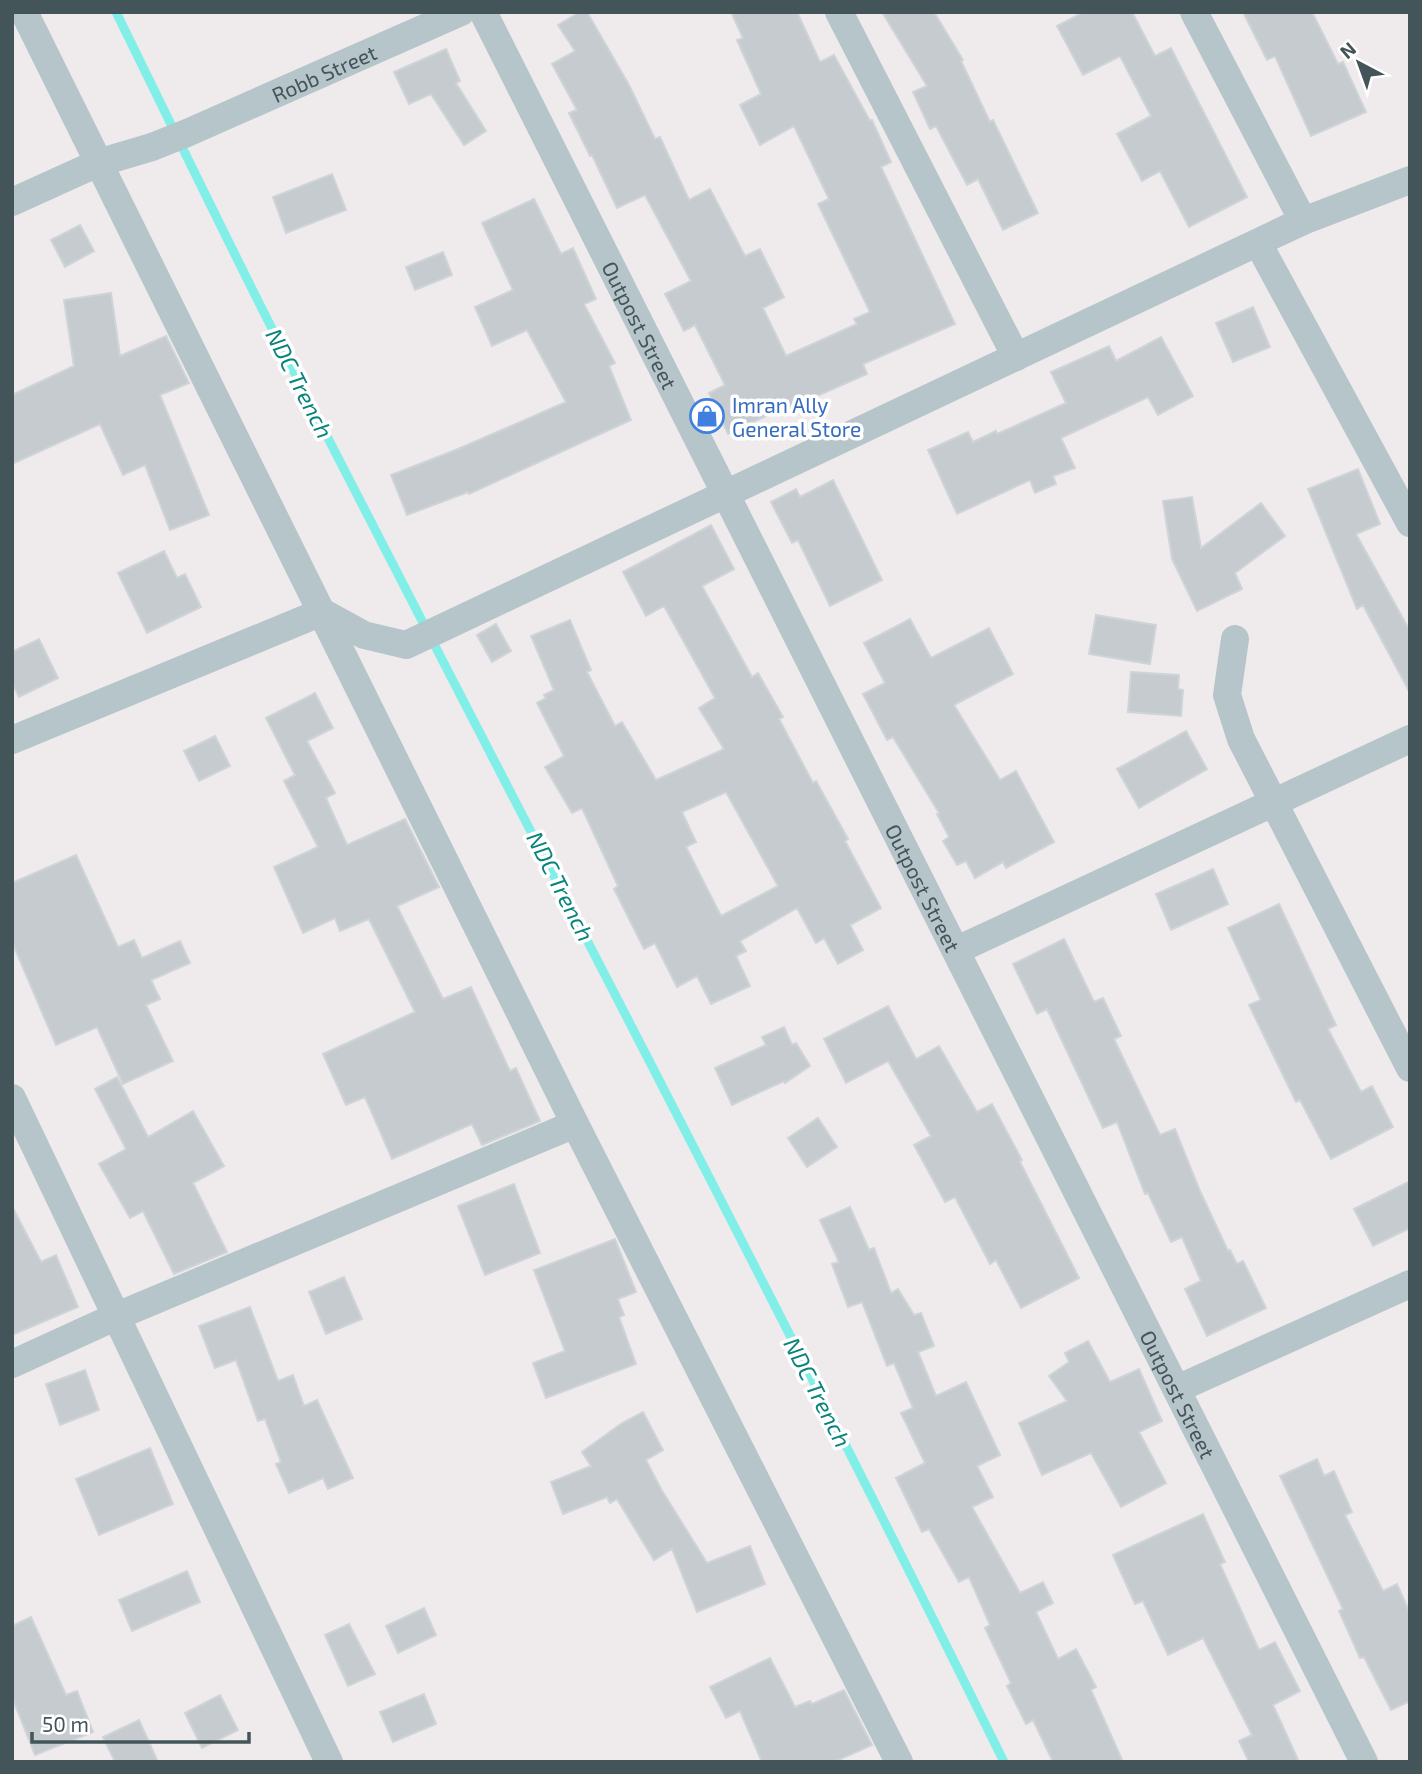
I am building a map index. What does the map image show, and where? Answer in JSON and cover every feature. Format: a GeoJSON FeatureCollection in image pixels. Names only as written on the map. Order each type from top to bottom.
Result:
{"type":"FeatureCollection","features":[{"type":"Feature","properties":{"kind":"street"},"geometry":{"type":"LineString","coordinates":[[24,12],[575,1124],[899,1762]]}},
{"type":"Feature","properties":{"kind":"street","name":"Robb Street"},"geometry":{"type":"LineString","coordinates":[[12,202],[99,163],[152,148],[461,12]]}},
{"type":"Feature","properties":{"kind":"street","name":"Outpost Street"},"geometry":{"type":"LineString","coordinates":[[483,12],[1364,1762]]}},
{"type":"Feature","properties":{"kind":"street"},"geometry":{"type":"LineString","coordinates":[[839,12],[1016,357]]}},
{"type":"Feature","properties":{"kind":"street"},"geometry":{"type":"LineString","coordinates":[[1194,12],[1303,221]]}},
{"type":"Feature","properties":{"kind":"street"},"geometry":{"type":"LineString","coordinates":[[322,612],[364,635],[406,645],[1303,221],[1410,180]]}},
{"type":"Feature","properties":{"kind":"street"},"geometry":{"type":"LineString","coordinates":[[1258,243],[1410,523]]}},
{"type":"Feature","properties":{"kind":"street"},"geometry":{"type":"LineString","coordinates":[[12,740],[322,612]]}},
{"type":"Feature","properties":{"kind":"street"},"geometry":{"type":"LineString","coordinates":[[1235,639],[1227,695],[1241,739],[1410,1068]]}},
{"type":"Feature","properties":{"kind":"street"},"geometry":{"type":"LineString","coordinates":[[957,950],[1410,739]]}},
{"type":"Feature","properties":{"kind":"street"},"geometry":{"type":"LineString","coordinates":[[12,1098],[329,1762]]}},
{"type":"Feature","properties":{"kind":"street"},"geometry":{"type":"LineString","coordinates":[[12,1364],[117,1316],[575,1124]]}},
{"type":"Feature","properties":{"kind":"street"},"geometry":{"type":"LineString","coordinates":[[1177,1389],[1410,1284]]}},
{"type":"Feature","properties":{"kind":"building"},"geometry":{"type":"Polygon","coordinates":[[[580,12],[587,12],[629,85],[655,139],[660,137],[689,200],[710,189],[745,256],[760,249],[784,297],[763,308],[786,356],[857,324],[854,319],[870,312],[818,204],[829,199],[794,126],[760,145],[740,105],[761,94],[737,40],[743,38],[731,12],[797,12],[820,62],[834,55],[870,121],[872,120],[891,162],[881,167],[955,324],[863,364],[867,374],[790,408],[789,405],[728,434],[709,393],[725,385],[695,325],[684,331],[665,294],[691,281],[645,195],[617,208],[569,113],[577,110],[552,64],[575,51],[558,25],[580,12]]]}},
{"type":"Feature","properties":{"kind":"building"},"geometry":{"type":"Polygon","coordinates":[[[882,12],[934,12],[963,60],[961,61],[990,122],[993,120],[1038,213],[1003,230],[978,179],[967,185],[936,126],[930,129],[913,92],[927,86],[882,12]]]}},
{"type":"Feature","properties":{"kind":"building"},"geometry":{"type":"Polygon","coordinates":[[[1084,12],[1132,12],[1155,56],[1171,48],[1247,197],[1189,227],[1160,171],[1142,181],[1117,134],[1151,116],[1120,56],[1083,75],[1057,26],[1084,12]]]}},
{"type":"Feature","properties":{"kind":"building"},"geometry":{"type":"Polygon","coordinates":[[[1243,12],[1312,12],[1338,64],[1343,62],[1366,112],[1311,136],[1275,56],[1267,60],[1243,12]]]}},
{"type":"Feature","properties":{"kind":"building"},"geometry":{"type":"Polygon","coordinates":[[[446,49],[460,81],[456,83],[486,131],[464,145],[431,94],[409,104],[394,72],[446,49]]]}},
{"type":"Feature","properties":{"kind":"building"},"geometry":{"type":"Polygon","coordinates":[[[332,174],[346,210],[286,233],[273,197],[332,174]]]}},
{"type":"Feature","properties":{"kind":"building"},"geometry":{"type":"Polygon","coordinates":[[[534,199],[561,254],[573,248],[596,299],[584,304],[615,363],[609,366],[631,420],[469,494],[468,492],[407,515],[391,475],[566,402],[527,330],[492,346],[475,307],[513,290],[482,223],[534,199]]]}},
{"type":"Feature","properties":{"kind":"building"},"geometry":{"type":"Polygon","coordinates":[[[80,225],[94,251],[65,267],[51,240],[80,225]]]}},
{"type":"Feature","properties":{"kind":"building"},"geometry":{"type":"Polygon","coordinates":[[[443,252],[452,275],[415,290],[406,267],[443,252]]]}},
{"type":"Feature","properties":{"kind":"building"},"geometry":{"type":"Polygon","coordinates":[[[111,293],[120,356],[166,336],[189,383],[160,395],[209,515],[170,530],[145,465],[123,475],[100,424],[12,464],[12,395],[74,366],[64,300],[111,293]]]}},
{"type":"Feature","properties":{"kind":"building"},"geometry":{"type":"Polygon","coordinates":[[[1253,307],[1270,347],[1233,362],[1216,323],[1253,307]]]}},
{"type":"Feature","properties":{"kind":"building"},"geometry":{"type":"Polygon","coordinates":[[[1161,337],[1193,396],[1158,415],[1148,397],[1061,438],[1075,468],[1053,476],[1056,484],[1035,493],[1030,480],[957,514],[928,450],[968,432],[973,442],[996,431],[997,434],[1066,403],[1051,372],[1109,346],[1116,361],[1161,337]]]}},
{"type":"Feature","properties":{"kind":"building"},"geometry":{"type":"Polygon","coordinates":[[[1358,469],[1380,524],[1356,534],[1410,631],[1410,693],[1363,605],[1357,609],[1308,489],[1358,469]]]}},
{"type":"Feature","properties":{"kind":"building"},"geometry":{"type":"Polygon","coordinates":[[[833,480],[882,580],[830,606],[798,540],[792,543],[771,502],[796,489],[800,497],[833,480]]]}},
{"type":"Feature","properties":{"kind":"building"},"geometry":{"type":"Polygon","coordinates":[[[1192,497],[1201,548],[1261,503],[1285,536],[1235,573],[1242,589],[1197,611],[1172,559],[1163,501],[1192,497]]]}},
{"type":"Feature","properties":{"kind":"building"},"geometry":{"type":"Polygon","coordinates":[[[711,525],[734,569],[702,586],[752,677],[758,673],[783,717],[779,719],[813,783],[816,781],[848,839],[845,841],[881,908],[850,925],[863,950],[838,964],[824,938],[816,943],[797,908],[740,941],[746,951],[736,956],[750,986],[711,1004],[697,976],[677,987],[655,943],[644,949],[614,889],[618,886],[582,808],[572,813],[545,767],[564,756],[537,703],[546,698],[544,695],[554,690],[531,636],[570,620],[591,670],[587,672],[615,726],[622,722],[656,780],[724,749],[699,708],[715,698],[664,606],[646,616],[623,572],[711,525]],[[726,792],[682,812],[696,842],[686,847],[721,916],[778,886],[726,792]]]}},
{"type":"Feature","properties":{"kind":"building"},"geometry":{"type":"Polygon","coordinates":[[[164,551],[177,578],[185,574],[201,607],[147,633],[118,573],[164,551]]]}},
{"type":"Feature","properties":{"kind":"building"},"geometry":{"type":"Polygon","coordinates":[[[1096,615],[1156,625],[1150,664],[1089,654],[1096,615]]]}},
{"type":"Feature","properties":{"kind":"building"},"geometry":{"type":"Polygon","coordinates":[[[910,619],[931,658],[989,628],[1013,674],[954,705],[1000,780],[1016,771],[1054,842],[1006,868],[1003,862],[975,878],[966,861],[957,865],[943,841],[949,837],[937,814],[939,813],[893,737],[887,740],[863,694],[885,683],[864,643],[910,619]]]}},
{"type":"Feature","properties":{"kind":"building"},"geometry":{"type":"Polygon","coordinates":[[[496,624],[511,651],[492,662],[477,635],[496,624]]]}},
{"type":"Feature","properties":{"kind":"building"},"geometry":{"type":"Polygon","coordinates":[[[39,639],[58,678],[19,697],[12,683],[12,652],[39,639]]]}},
{"type":"Feature","properties":{"kind":"building"},"geometry":{"type":"Polygon","coordinates":[[[1131,672],[1179,675],[1178,689],[1183,690],[1181,716],[1128,712],[1131,672]]]}},
{"type":"Feature","properties":{"kind":"building"},"geometry":{"type":"Polygon","coordinates":[[[315,693],[333,728],[307,741],[335,793],[326,798],[347,845],[405,819],[439,887],[397,906],[443,999],[471,987],[510,1071],[516,1068],[540,1121],[482,1145],[472,1124],[392,1159],[365,1097],[346,1105],[323,1054],[415,1012],[369,919],[340,931],[335,918],[303,933],[274,867],[318,847],[284,781],[295,775],[266,718],[315,693]]]}},
{"type":"Feature","properties":{"kind":"building"},"geometry":{"type":"Polygon","coordinates":[[[1186,731],[1207,769],[1139,808],[1117,769],[1186,731]]]}},
{"type":"Feature","properties":{"kind":"building"},"geometry":{"type":"Polygon","coordinates":[[[215,736],[230,766],[199,781],[184,751],[215,736]]]}},
{"type":"Feature","properties":{"kind":"building"},"geometry":{"type":"Polygon","coordinates":[[[76,855],[118,947],[134,940],[142,958],[180,941],[190,963],[151,980],[160,999],[146,1005],[173,1061],[123,1084],[97,1027],[56,1045],[12,942],[12,883],[76,855]]]}},
{"type":"Feature","properties":{"kind":"building"},"geometry":{"type":"Polygon","coordinates":[[[1213,869],[1228,904],[1171,930],[1156,894],[1213,869]]]}},
{"type":"Feature","properties":{"kind":"building"},"geometry":{"type":"Polygon","coordinates":[[[1279,904],[1336,1025],[1328,1029],[1361,1092],[1372,1086],[1393,1127],[1331,1159],[1300,1100],[1296,1102],[1249,1005],[1261,1000],[1228,928],[1279,904]]]}},
{"type":"Feature","properties":{"kind":"building"},"geometry":{"type":"Polygon","coordinates":[[[1064,939],[1094,1002],[1103,998],[1121,1036],[1114,1039],[1160,1135],[1175,1129],[1228,1251],[1230,1250],[1237,1264],[1243,1261],[1266,1308],[1207,1336],[1185,1289],[1201,1281],[1182,1237],[1171,1242],[1148,1193],[1145,1194],[1117,1122],[1103,1128],[1047,1009],[1037,1014],[1013,964],[1064,939]]]}},
{"type":"Feature","properties":{"kind":"building"},"geometry":{"type":"Polygon","coordinates":[[[888,1006],[916,1059],[939,1046],[977,1112],[992,1104],[1079,1278],[1021,1308],[996,1260],[990,1264],[955,1197],[945,1202],[914,1145],[931,1136],[888,1061],[846,1083],[824,1039],[888,1006]]]}},
{"type":"Feature","properties":{"kind":"building"},"geometry":{"type":"Polygon","coordinates":[[[784,1027],[792,1045],[796,1043],[810,1066],[785,1083],[784,1081],[732,1105],[715,1068],[766,1045],[762,1037],[784,1027]]]}},
{"type":"Feature","properties":{"kind":"building"},"geometry":{"type":"Polygon","coordinates":[[[117,1077],[148,1137],[193,1111],[224,1166],[193,1183],[227,1252],[174,1274],[143,1211],[130,1218],[99,1164],[126,1149],[95,1089],[117,1077]]]}},
{"type":"Feature","properties":{"kind":"building"},"geometry":{"type":"Polygon","coordinates":[[[818,1118],[837,1147],[807,1167],[788,1138],[818,1118]]]}},
{"type":"Feature","properties":{"kind":"building"},"geometry":{"type":"Polygon","coordinates":[[[1410,1181],[1410,1228],[1373,1246],[1354,1209],[1410,1181]]]}},
{"type":"Feature","properties":{"kind":"building"},"geometry":{"type":"Polygon","coordinates":[[[514,1184],[540,1253],[485,1275],[458,1206],[514,1184]]]}},
{"type":"Feature","properties":{"kind":"building"},"geometry":{"type":"Polygon","coordinates":[[[12,1206],[41,1262],[56,1255],[78,1307],[12,1335],[12,1206]]]}},
{"type":"Feature","properties":{"kind":"building"},"geometry":{"type":"Polygon","coordinates":[[[850,1207],[869,1250],[874,1248],[891,1293],[898,1289],[914,1315],[921,1313],[934,1346],[918,1352],[936,1396],[966,1382],[1000,1455],[977,1466],[993,1497],[972,1507],[1020,1593],[1043,1582],[1053,1603],[1036,1612],[1058,1659],[1076,1649],[1096,1687],[1091,1690],[1123,1762],[1053,1762],[1033,1720],[1026,1724],[1007,1686],[1011,1683],[985,1628],[990,1625],[969,1577],[959,1582],[929,1529],[922,1532],[896,1478],[925,1463],[901,1413],[913,1408],[894,1363],[887,1366],[862,1302],[848,1307],[832,1264],[839,1262],[820,1220],[850,1207]]]}},
{"type":"Feature","properties":{"kind":"building"},"geometry":{"type":"Polygon","coordinates":[[[615,1239],[636,1292],[618,1299],[624,1315],[619,1317],[636,1364],[546,1398],[533,1363],[565,1351],[534,1270],[615,1239]]]}},
{"type":"Feature","properties":{"kind":"building"},"geometry":{"type":"Polygon","coordinates":[[[344,1277],[362,1319],[326,1334],[309,1292],[344,1277]]]}},
{"type":"Feature","properties":{"kind":"building"},"geometry":{"type":"Polygon","coordinates":[[[250,1307],[278,1381],[293,1375],[304,1406],[317,1400],[353,1478],[328,1489],[323,1478],[289,1493],[276,1464],[281,1462],[265,1419],[258,1421],[236,1360],[215,1368],[199,1326],[250,1307]]]}},
{"type":"Feature","properties":{"kind":"building"},"geometry":{"type":"Polygon","coordinates":[[[1088,1341],[1110,1382],[1139,1369],[1162,1421],[1139,1432],[1166,1483],[1121,1507],[1091,1453],[1042,1475],[1019,1423],[1067,1401],[1049,1376],[1069,1362],[1065,1353],[1088,1341]]]}},
{"type":"Feature","properties":{"kind":"building"},"geometry":{"type":"Polygon","coordinates":[[[85,1370],[99,1410],[60,1425],[46,1384],[85,1370]]]}},
{"type":"Feature","properties":{"kind":"building"},"geometry":{"type":"Polygon","coordinates":[[[643,1412],[663,1450],[646,1460],[707,1563],[750,1546],[765,1584],[697,1612],[672,1549],[654,1560],[617,1499],[610,1503],[607,1497],[563,1514],[551,1482],[591,1466],[582,1452],[622,1423],[643,1412]]]}},
{"type":"Feature","properties":{"kind":"building"},"geometry":{"type":"Polygon","coordinates":[[[150,1448],[173,1504],[99,1535],[76,1479],[150,1448]]]}},
{"type":"Feature","properties":{"kind":"building"},"geometry":{"type":"Polygon","coordinates":[[[1317,1459],[1324,1476],[1334,1471],[1352,1512],[1345,1515],[1383,1591],[1397,1584],[1410,1613],[1410,1701],[1391,1710],[1364,1657],[1360,1658],[1339,1611],[1343,1609],[1280,1476],[1317,1459]]]}},
{"type":"Feature","properties":{"kind":"building"},"geometry":{"type":"Polygon","coordinates":[[[1203,1514],[1225,1562],[1220,1564],[1259,1650],[1275,1642],[1300,1691],[1273,1705],[1299,1762],[1249,1762],[1239,1741],[1252,1735],[1203,1638],[1168,1655],[1143,1601],[1135,1604],[1113,1555],[1203,1514]]]}},
{"type":"Feature","properties":{"kind":"building"},"geometry":{"type":"Polygon","coordinates":[[[187,1571],[200,1602],[132,1631],[119,1600],[187,1571]]]}},
{"type":"Feature","properties":{"kind":"building"},"geometry":{"type":"Polygon","coordinates":[[[424,1608],[436,1635],[398,1653],[386,1626],[424,1608]]]}},
{"type":"Feature","properties":{"kind":"building"},"geometry":{"type":"Polygon","coordinates":[[[31,1617],[66,1695],[77,1691],[93,1732],[35,1755],[12,1697],[12,1626],[31,1617]]]}},
{"type":"Feature","properties":{"kind":"building"},"geometry":{"type":"Polygon","coordinates":[[[349,1624],[375,1674],[348,1686],[325,1635],[349,1624]]]}},
{"type":"Feature","properties":{"kind":"building"},"geometry":{"type":"Polygon","coordinates":[[[770,1658],[795,1707],[810,1701],[812,1704],[844,1690],[872,1745],[834,1762],[762,1762],[740,1711],[726,1718],[710,1687],[770,1658]]]}},
{"type":"Feature","properties":{"kind":"building"},"geometry":{"type":"Polygon","coordinates":[[[424,1694],[436,1724],[393,1742],[380,1712],[424,1694]]]}},
{"type":"Feature","properties":{"kind":"building"},"geometry":{"type":"Polygon","coordinates":[[[220,1695],[238,1730],[202,1748],[185,1713],[220,1695]]]}},
{"type":"Feature","properties":{"kind":"building"},"geometry":{"type":"Polygon","coordinates":[[[139,1720],[158,1762],[115,1762],[103,1737],[139,1720]]]}},
{"type":"Feature","properties":{"kind":"waterway","name":"NDC Trench"},"geometry":{"type":"LineString","coordinates":[[116,12],[269,322],[740,1237],[1004,1762]]}},
{"type":"Feature","properties":{"kind":"place","name":"Imran Ally General Store"},"geometry":{"type":"Point","coordinates":[707,416]}}]}
